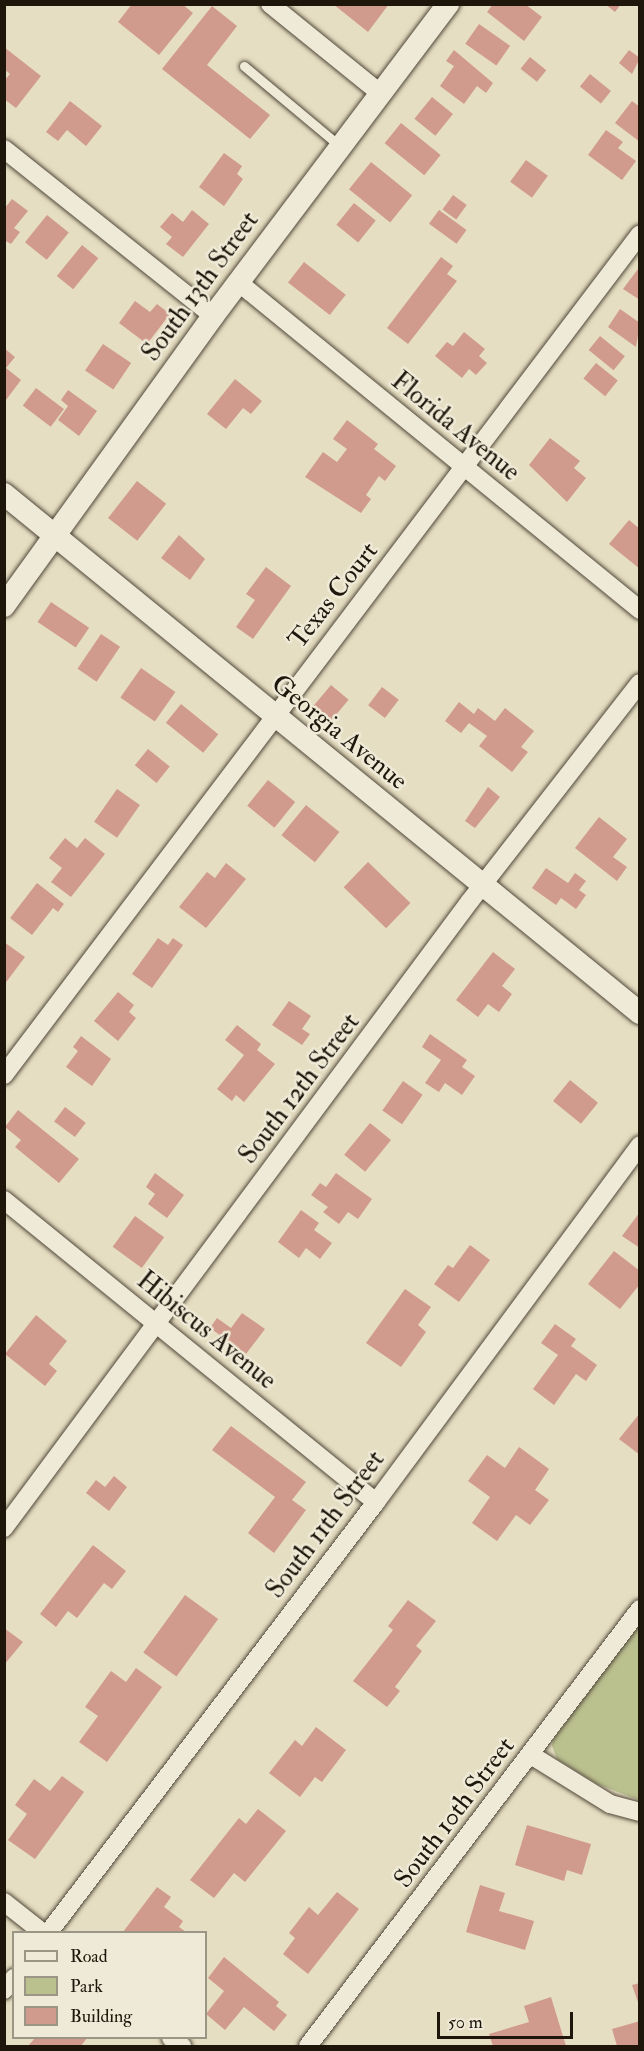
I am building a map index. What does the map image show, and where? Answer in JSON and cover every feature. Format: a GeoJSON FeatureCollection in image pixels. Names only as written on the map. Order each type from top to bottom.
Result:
{"type":"FeatureCollection","features":[{"type":"Feature","properties":{"kind":"street"},"geometry":{"type":"LineString","coordinates":[[270,4],[381,94]]}},
{"type":"Feature","properties":{"kind":"street","name":"South 13th Street"},"geometry":{"type":"LineString","coordinates":[[4,606],[238,282],[448,4]]}},
{"type":"Feature","properties":{"kind":"street"},"geometry":{"type":"LineString","coordinates":[[4,149],[213,316]]}},
{"type":"Feature","properties":{"kind":"street","name":"Texas Court"},"geometry":{"type":"LineString","coordinates":[[4,1076],[273,716],[466,468],[639,234]]}},
{"type":"Feature","properties":{"kind":"street","name":"Florida Avenue"},"geometry":{"type":"LineString","coordinates":[[238,282],[639,610]]}},
{"type":"Feature","properties":{"kind":"street","name":"Georgia Avenue"},"geometry":{"type":"LineString","coordinates":[[4,494],[639,1013]]}},
{"type":"Feature","properties":{"kind":"street","name":"South 12th Street"},"geometry":{"type":"LineString","coordinates":[[4,1528],[482,886],[639,683]]}},
{"type":"Feature","properties":{"kind":"street","name":"South 11th Street"},"geometry":{"type":"LineString","coordinates":[[50,1931],[376,1502],[639,1145]]}},
{"type":"Feature","properties":{"kind":"street","name":"Hibiscus Avenue"},"geometry":{"type":"LineString","coordinates":[[4,1200],[376,1502]]}},
{"type":"Feature","properties":{"kind":"street","name":"South 10th Street"},"geometry":{"type":"LineString","coordinates":[[308,2046],[531,1755],[639,1609]]}},
{"type":"Feature","properties":{"kind":"street"},"geometry":{"type":"LineString","coordinates":[[531,1755],[610,1804],[639,1812]]}},
{"type":"Feature","properties":{"kind":"street"},"geometry":{"type":"LineString","coordinates":[[4,1902],[41,1931]]}},
{"type":"Feature","properties":{"kind":"lane"},"geometry":{"type":"LineString","coordinates":[[244,66],[340,147]]}},
{"type":"Feature","properties":{"kind":"green space"},"geometry":{"type":"Polygon","coordinates":[[[639,1622],[639,1800],[597,1784],[557,1759],[552,1746],[553,1740],[639,1622]]]}},
{"type":"Feature","properties":{"kind":"building"},"geometry":{"type":"Polygon","coordinates":[[[132,4],[182,4],[193,13],[159,55],[118,22],[132,4]]]}},
{"type":"Feature","properties":{"kind":"building"},"geometry":{"type":"Polygon","coordinates":[[[333,4],[389,4],[368,32],[333,4]]]}},
{"type":"Feature","properties":{"kind":"building"},"geometry":{"type":"Polygon","coordinates":[[[493,4],[525,4],[542,17],[524,41],[487,12],[493,4]]]}},
{"type":"Feature","properties":{"kind":"building"},"geometry":{"type":"Polygon","coordinates":[[[605,4],[621,4],[615,12],[605,4]]]}},
{"type":"Feature","properties":{"kind":"building"},"geometry":{"type":"Polygon","coordinates":[[[212,6],[237,26],[207,65],[270,115],[250,139],[162,69],[212,6]]]}},
{"type":"Feature","properties":{"kind":"building"},"geometry":{"type":"Polygon","coordinates":[[[479,24],[510,46],[496,65],[465,44],[479,24]]]}},
{"type":"Feature","properties":{"kind":"building"},"geometry":{"type":"Polygon","coordinates":[[[4,47],[41,76],[16,108],[4,99],[4,81],[10,74],[4,69],[4,47]]]}},
{"type":"Feature","properties":{"kind":"building"},"geometry":{"type":"Polygon","coordinates":[[[454,50],[493,83],[486,93],[477,86],[464,104],[440,86],[454,66],[446,61],[454,50]]]}},
{"type":"Feature","properties":{"kind":"building"},"geometry":{"type":"Polygon","coordinates":[[[629,50],[640,58],[632,74],[619,63],[629,50]]]}},
{"type":"Feature","properties":{"kind":"building"},"geometry":{"type":"Polygon","coordinates":[[[530,57],[546,70],[537,82],[521,69],[530,57]]]}},
{"type":"Feature","properties":{"kind":"building"},"geometry":{"type":"Polygon","coordinates":[[[590,74],[611,91],[601,103],[580,86],[590,74]]]}},
{"type":"Feature","properties":{"kind":"building"},"geometry":{"type":"Polygon","coordinates":[[[432,97],[453,114],[435,136],[414,119],[432,97]]]}},
{"type":"Feature","properties":{"kind":"building"},"geometry":{"type":"Polygon","coordinates":[[[70,101],[102,126],[86,146],[67,130],[58,141],[46,132],[70,101]]]}},
{"type":"Feature","properties":{"kind":"building"},"geometry":{"type":"Polygon","coordinates":[[[632,101],[640,107],[640,142],[615,123],[632,101]]]}},
{"type":"Feature","properties":{"kind":"building"},"geometry":{"type":"Polygon","coordinates":[[[401,123],[441,155],[424,175],[385,143],[401,123]]]}},
{"type":"Feature","properties":{"kind":"building"},"geometry":{"type":"Polygon","coordinates":[[[606,130],[623,142],[618,148],[636,161],[622,180],[588,155],[606,130]]]}},
{"type":"Feature","properties":{"kind":"building"},"geometry":{"type":"Polygon","coordinates":[[[224,153],[242,166],[237,174],[243,179],[224,206],[199,187],[224,153]]]}},
{"type":"Feature","properties":{"kind":"building"},"geometry":{"type":"Polygon","coordinates":[[[526,160],[548,176],[532,198],[510,182],[526,160]]]}},
{"type":"Feature","properties":{"kind":"building"},"geometry":{"type":"Polygon","coordinates":[[[371,162],[412,195],[390,223],[349,189],[371,162]]]}},
{"type":"Feature","properties":{"kind":"building"},"geometry":{"type":"Polygon","coordinates":[[[453,195],[467,205],[456,220],[442,210],[453,195]]]}},
{"type":"Feature","properties":{"kind":"building"},"geometry":{"type":"Polygon","coordinates":[[[12,199],[28,211],[14,228],[20,232],[11,244],[4,240],[4,209],[12,199]]]}},
{"type":"Feature","properties":{"kind":"building"},"geometry":{"type":"Polygon","coordinates":[[[354,203],[376,221],[358,242],[336,225],[354,203]]]}},
{"type":"Feature","properties":{"kind":"building"},"geometry":{"type":"Polygon","coordinates":[[[192,210],[209,224],[183,257],[166,244],[172,237],[160,227],[172,213],[183,222],[192,210]]]}},
{"type":"Feature","properties":{"kind":"building"},"geometry":{"type":"Polygon","coordinates":[[[439,210],[467,230],[457,244],[429,224],[439,210]]]}},
{"type":"Feature","properties":{"kind":"building"},"geometry":{"type":"Polygon","coordinates":[[[47,215],[69,233],[47,260],[25,242],[47,215]]]}},
{"type":"Feature","properties":{"kind":"building"},"geometry":{"type":"Polygon","coordinates":[[[82,245],[98,258],[73,289],[57,276],[82,245]]]}},
{"type":"Feature","properties":{"kind":"building"},"geometry":{"type":"Polygon","coordinates":[[[441,257],[453,266],[447,274],[457,281],[408,344],[387,328],[441,257]]]}},
{"type":"Feature","properties":{"kind":"building"},"geometry":{"type":"Polygon","coordinates":[[[304,262],[346,295],[330,315],[288,282],[304,262]]]}},
{"type":"Feature","properties":{"kind":"building"},"geometry":{"type":"Polygon","coordinates":[[[638,269],[640,270],[640,300],[623,289],[638,269]]]}},
{"type":"Feature","properties":{"kind":"building"},"geometry":{"type":"Polygon","coordinates":[[[135,301],[150,312],[157,304],[170,314],[147,344],[119,323],[135,301]]]}},
{"type":"Feature","properties":{"kind":"building"},"geometry":{"type":"Polygon","coordinates":[[[620,309],[640,323],[636,347],[608,327],[620,309]]]}},
{"type":"Feature","properties":{"kind":"building"},"geometry":{"type":"Polygon","coordinates":[[[464,332],[485,349],[479,356],[487,363],[476,375],[469,369],[462,378],[435,356],[447,342],[453,346],[464,332]]]}},
{"type":"Feature","properties":{"kind":"building"},"geometry":{"type":"Polygon","coordinates":[[[600,336],[625,356],[614,370],[589,350],[600,336]]]}},
{"type":"Feature","properties":{"kind":"building"},"geometry":{"type":"Polygon","coordinates":[[[103,344],[131,363],[113,390],[85,371],[103,344]]]}},
{"type":"Feature","properties":{"kind":"building"},"geometry":{"type":"Polygon","coordinates":[[[4,348],[15,357],[6,368],[21,380],[6,400],[4,348]]]}},
{"type":"Feature","properties":{"kind":"building"},"geometry":{"type":"Polygon","coordinates":[[[596,363],[618,381],[605,396],[583,379],[596,363]]]}},
{"type":"Feature","properties":{"kind":"building"},"geometry":{"type":"Polygon","coordinates":[[[235,379],[262,401],[251,414],[243,408],[226,429],[207,414],[235,379]]]}},
{"type":"Feature","properties":{"kind":"building"},"geometry":{"type":"Polygon","coordinates":[[[36,388],[64,409],[51,427],[23,406],[36,388]]]}},
{"type":"Feature","properties":{"kind":"building"},"geometry":{"type":"Polygon","coordinates":[[[68,390],[97,411],[79,436],[58,420],[68,406],[61,400],[68,390]]]}},
{"type":"Feature","properties":{"kind":"building"},"geometry":{"type":"Polygon","coordinates":[[[347,420],[378,444],[374,449],[396,466],[385,481],[379,476],[366,495],[371,499],[361,513],[305,477],[323,452],[337,462],[347,449],[333,439],[347,420]]]}},
{"type":"Feature","properties":{"kind":"building"},"geometry":{"type":"Polygon","coordinates":[[[550,438],[580,461],[574,468],[586,478],[567,502],[529,465],[550,438]]]}},
{"type":"Feature","properties":{"kind":"building"},"geometry":{"type":"Polygon","coordinates":[[[137,481],[166,504],[137,541],[108,518],[137,481]]]}},
{"type":"Feature","properties":{"kind":"building"},"geometry":{"type":"Polygon","coordinates":[[[629,520],[640,529],[640,569],[609,544],[629,520]]]}},
{"type":"Feature","properties":{"kind":"building"},"geometry":{"type":"Polygon","coordinates":[[[179,535],[205,559],[190,580],[161,558],[179,535]]]}},
{"type":"Feature","properties":{"kind":"building"},"geometry":{"type":"Polygon","coordinates":[[[266,567],[291,586],[253,639],[236,627],[255,600],[246,594],[266,567]]]}},
{"type":"Feature","properties":{"kind":"building"},"geometry":{"type":"Polygon","coordinates":[[[51,602],[89,628],[76,648],[38,622],[51,602]]]}},
{"type":"Feature","properties":{"kind":"building"},"geometry":{"type":"Polygon","coordinates":[[[101,634],[120,647],[97,682],[78,669],[101,634]]]}},
{"type":"Feature","properties":{"kind":"building"},"geometry":{"type":"Polygon","coordinates":[[[141,668],[175,692],[155,722],[120,697],[141,668]]]}},
{"type":"Feature","properties":{"kind":"building"},"geometry":{"type":"Polygon","coordinates":[[[331,685],[349,700],[329,724],[311,709],[331,685]]]}},
{"type":"Feature","properties":{"kind":"building"},"geometry":{"type":"Polygon","coordinates":[[[382,687],[399,700],[385,718],[368,705],[382,687]]]}},
{"type":"Feature","properties":{"kind":"building"},"geometry":{"type":"Polygon","coordinates":[[[459,702],[474,714],[478,708],[495,721],[505,708],[534,731],[521,747],[528,752],[512,772],[479,746],[487,736],[469,723],[461,733],[445,721],[459,702]]]}},
{"type":"Feature","properties":{"kind":"building"},"geometry":{"type":"Polygon","coordinates":[[[181,704],[218,734],[203,753],[166,723],[181,704]]]}},
{"type":"Feature","properties":{"kind":"building"},"geometry":{"type":"Polygon","coordinates":[[[148,749],[170,767],[157,783],[135,765],[148,749]]]}},
{"type":"Feature","properties":{"kind":"building"},"geometry":{"type":"Polygon","coordinates":[[[268,780],[295,802],[274,828],[247,806],[268,780]]]}},
{"type":"Feature","properties":{"kind":"building"},"geometry":{"type":"Polygon","coordinates":[[[488,787],[500,797],[475,828],[465,821],[488,787]]]}},
{"type":"Feature","properties":{"kind":"building"},"geometry":{"type":"Polygon","coordinates":[[[117,789],[140,805],[117,838],[94,822],[117,789]]]}},
{"type":"Feature","properties":{"kind":"building"},"geometry":{"type":"Polygon","coordinates":[[[306,805],[339,832],[315,862],[281,835],[306,805]]]}},
{"type":"Feature","properties":{"kind":"building"},"geometry":{"type":"Polygon","coordinates":[[[599,817],[627,839],[613,857],[627,867],[617,881],[575,848],[599,817]]]}},
{"type":"Feature","properties":{"kind":"building"},"geometry":{"type":"Polygon","coordinates":[[[65,838],[77,848],[85,838],[105,854],[71,897],[51,882],[62,868],[49,858],[65,838]]]}},
{"type":"Feature","properties":{"kind":"building"},"geometry":{"type":"Polygon","coordinates":[[[368,862],[410,903],[386,928],[344,887],[368,862]]]}},
{"type":"Feature","properties":{"kind":"building"},"geometry":{"type":"Polygon","coordinates":[[[226,863],[246,879],[206,928],[179,907],[207,872],[215,878],[226,863]]]}},
{"type":"Feature","properties":{"kind":"building"},"geometry":{"type":"Polygon","coordinates":[[[546,868],[568,883],[575,873],[586,881],[579,890],[586,895],[576,909],[561,898],[556,905],[532,888],[546,868]]]}},
{"type":"Feature","properties":{"kind":"building"},"geometry":{"type":"Polygon","coordinates":[[[37,883],[64,904],[58,912],[53,908],[32,935],[10,918],[37,883]]]}},
{"type":"Feature","properties":{"kind":"building"},"geometry":{"type":"Polygon","coordinates":[[[158,938],[168,945],[173,938],[183,945],[152,988],[132,974],[158,938]]]}},
{"type":"Feature","properties":{"kind":"building"},"geometry":{"type":"Polygon","coordinates":[[[4,942],[25,957],[4,985],[4,942]]]}},
{"type":"Feature","properties":{"kind":"building"},"geometry":{"type":"Polygon","coordinates":[[[493,952],[515,969],[502,986],[512,994],[499,1012],[488,1004],[478,1017],[456,1000],[493,952]]]}},
{"type":"Feature","properties":{"kind":"building"},"geometry":{"type":"Polygon","coordinates":[[[118,992],[134,1005],[129,1012],[136,1018],[118,1041],[94,1021],[118,992]]]}},
{"type":"Feature","properties":{"kind":"building"},"geometry":{"type":"Polygon","coordinates":[[[289,1001],[311,1016],[302,1029],[310,1034],[302,1045],[272,1025],[289,1001]]]}},
{"type":"Feature","properties":{"kind":"building"},"geometry":{"type":"Polygon","coordinates":[[[237,1025],[261,1044],[257,1050],[275,1064],[244,1102],[236,1095],[232,1101],[217,1089],[244,1055],[225,1040],[237,1025]]]}},
{"type":"Feature","properties":{"kind":"building"},"geometry":{"type":"Polygon","coordinates":[[[430,1034],[467,1060],[462,1067],[475,1076],[462,1095],[445,1083],[439,1092],[425,1083],[441,1060],[422,1047],[430,1034]]]}},
{"type":"Feature","properties":{"kind":"building"},"geometry":{"type":"Polygon","coordinates":[[[81,1036],[111,1059],[92,1086],[66,1067],[78,1051],[73,1047],[81,1036]]]}},
{"type":"Feature","properties":{"kind":"building"},"geometry":{"type":"Polygon","coordinates":[[[570,1080],[598,1103],[581,1124],[553,1101],[570,1080]]]}},
{"type":"Feature","properties":{"kind":"building"},"geometry":{"type":"Polygon","coordinates":[[[403,1081],[423,1095],[402,1124],[382,1110],[403,1081]]]}},
{"type":"Feature","properties":{"kind":"building"},"geometry":{"type":"Polygon","coordinates":[[[65,1107],[86,1123],[75,1137],[54,1121],[65,1107]]]}},
{"type":"Feature","properties":{"kind":"building"},"geometry":{"type":"Polygon","coordinates":[[[18,1110],[79,1159],[59,1183],[15,1147],[21,1140],[5,1127],[18,1110]]]}},
{"type":"Feature","properties":{"kind":"building"},"geometry":{"type":"Polygon","coordinates":[[[370,1123],[391,1140],[365,1172],[344,1155],[370,1123]]]}},
{"type":"Feature","properties":{"kind":"building"},"geometry":{"type":"Polygon","coordinates":[[[155,1173],[184,1195],[167,1218],[148,1204],[155,1194],[146,1187],[155,1173]]]}},
{"type":"Feature","properties":{"kind":"building"},"geometry":{"type":"Polygon","coordinates":[[[336,1173],[372,1199],[358,1219],[348,1212],[339,1224],[323,1212],[328,1207],[311,1195],[320,1183],[326,1187],[336,1173]]]}},
{"type":"Feature","properties":{"kind":"building"},"geometry":{"type":"Polygon","coordinates":[[[301,1210],[319,1223],[314,1230],[332,1243],[320,1259],[306,1248],[299,1258],[278,1242],[301,1210]]]}},
{"type":"Feature","properties":{"kind":"building"},"geometry":{"type":"Polygon","coordinates":[[[640,1212],[640,1248],[622,1236],[640,1212]]]}},
{"type":"Feature","properties":{"kind":"building"},"geometry":{"type":"Polygon","coordinates":[[[135,1216],[164,1237],[142,1268],[113,1247],[135,1216]]]}},
{"type":"Feature","properties":{"kind":"building"},"geometry":{"type":"Polygon","coordinates":[[[470,1245],[490,1260],[459,1302],[434,1284],[448,1265],[453,1268],[470,1245]]]}},
{"type":"Feature","properties":{"kind":"building"},"geometry":{"type":"Polygon","coordinates":[[[614,1251],[640,1271],[640,1284],[620,1309],[588,1284],[614,1251]]]}},
{"type":"Feature","properties":{"kind":"building"},"geometry":{"type":"Polygon","coordinates":[[[405,1289],[431,1307],[418,1325],[426,1332],[401,1367],[366,1343],[405,1289]]]}},
{"type":"Feature","properties":{"kind":"building"},"geometry":{"type":"Polygon","coordinates":[[[242,1313],[265,1329],[246,1354],[210,1328],[217,1318],[231,1328],[242,1313]]]}},
{"type":"Feature","properties":{"kind":"building"},"geometry":{"type":"Polygon","coordinates":[[[36,1315],[67,1341],[49,1364],[57,1371],[45,1386],[5,1354],[36,1315]]]}},
{"type":"Feature","properties":{"kind":"building"},"geometry":{"type":"Polygon","coordinates":[[[555,1324],[576,1339],[571,1346],[597,1365],[586,1381],[576,1374],[554,1405],[533,1389],[558,1355],[541,1343],[555,1324]]]}},
{"type":"Feature","properties":{"kind":"building"},"geometry":{"type":"Polygon","coordinates":[[[640,1413],[640,1455],[619,1439],[640,1413]]]}},
{"type":"Feature","properties":{"kind":"building"},"geometry":{"type":"Polygon","coordinates":[[[231,1426],[306,1482],[292,1500],[306,1510],[274,1553],[248,1533],[275,1497],[212,1450],[231,1426]]]}},
{"type":"Feature","properties":{"kind":"building"},"geometry":{"type":"Polygon","coordinates":[[[519,1447],[549,1469],[535,1490],[549,1500],[530,1525],[516,1515],[497,1541],[472,1523],[490,1497],[468,1481],[487,1455],[505,1468],[519,1447]]]}},
{"type":"Feature","properties":{"kind":"building"},"geometry":{"type":"Polygon","coordinates":[[[114,1476],[127,1487],[109,1511],[86,1493],[96,1480],[105,1487],[114,1476]]]}},
{"type":"Feature","properties":{"kind":"building"},"geometry":{"type":"Polygon","coordinates":[[[93,1545],[126,1571],[112,1589],[104,1583],[77,1618],[68,1611],[56,1627],[40,1614],[93,1545]]]}},
{"type":"Feature","properties":{"kind":"building"},"geometry":{"type":"Polygon","coordinates":[[[185,1595],[218,1619],[176,1677],[143,1652],[185,1595]]]}},
{"type":"Feature","properties":{"kind":"building"},"geometry":{"type":"Polygon","coordinates":[[[408,1600],[436,1621],[416,1646],[422,1651],[395,1687],[400,1691],[387,1707],[353,1681],[393,1630],[388,1626],[408,1600]]]}},
{"type":"Feature","properties":{"kind":"building"},"geometry":{"type":"Polygon","coordinates":[[[4,1628],[23,1642],[4,1665],[4,1628]]]}},
{"type":"Feature","properties":{"kind":"building"},"geometry":{"type":"Polygon","coordinates":[[[136,1668],[162,1687],[107,1762],[79,1742],[98,1716],[85,1707],[111,1671],[126,1682],[136,1668]]]}},
{"type":"Feature","properties":{"kind":"building"},"geometry":{"type":"Polygon","coordinates":[[[316,1727],[346,1750],[322,1782],[315,1777],[300,1797],[269,1773],[295,1740],[302,1746],[316,1727]]]}},
{"type":"Feature","properties":{"kind":"building"},"geometry":{"type":"Polygon","coordinates":[[[62,1776],[84,1792],[35,1859],[8,1840],[27,1814],[15,1805],[34,1779],[50,1791],[62,1776]]]}},
{"type":"Feature","properties":{"kind":"building"},"geometry":{"type":"Polygon","coordinates":[[[258,1809],[286,1831],[245,1882],[234,1873],[214,1898],[190,1880],[239,1818],[246,1824],[258,1809]]]}},
{"type":"Feature","properties":{"kind":"building"},"geometry":{"type":"Polygon","coordinates":[[[527,1825],[591,1844],[582,1875],[567,1870],[564,1881],[515,1865],[527,1825]]]}},
{"type":"Feature","properties":{"kind":"building"},"geometry":{"type":"Polygon","coordinates":[[[480,1885],[505,1893],[499,1911],[534,1921],[525,1950],[466,1932],[480,1885]]]}},
{"type":"Feature","properties":{"kind":"building"},"geometry":{"type":"Polygon","coordinates":[[[157,1887],[171,1897],[164,1907],[183,1921],[179,1927],[185,1931],[124,1931],[157,1887]]]}},
{"type":"Feature","properties":{"kind":"building"},"geometry":{"type":"Polygon","coordinates":[[[337,1892],[359,1909],[308,1974],[283,1954],[295,1938],[289,1933],[309,1907],[318,1915],[337,1892]]]}},
{"type":"Feature","properties":{"kind":"building"},"geometry":{"type":"Polygon","coordinates":[[[224,1957],[279,2002],[276,2006],[287,2015],[274,2031],[244,2007],[225,2030],[207,2015],[224,1991],[208,1978],[224,1957]]]}},
{"type":"Feature","properties":{"kind":"building"},"geometry":{"type":"Polygon","coordinates":[[[640,1983],[640,2005],[639,2005],[632,1985],[640,1983]]]}},
{"type":"Feature","properties":{"kind":"building"},"geometry":{"type":"Polygon","coordinates":[[[551,1997],[566,2046],[493,2046],[489,2034],[529,2022],[524,2006],[551,1997]]]}},
{"type":"Feature","properties":{"kind":"building"},"geometry":{"type":"Polygon","coordinates":[[[640,2021],[640,2046],[617,2046],[612,2029],[640,2021]]]}},
{"type":"Feature","properties":{"kind":"building"},"geometry":{"type":"Polygon","coordinates":[[[34,2039],[86,2039],[81,2046],[28,2046],[34,2039]]]}}]}
